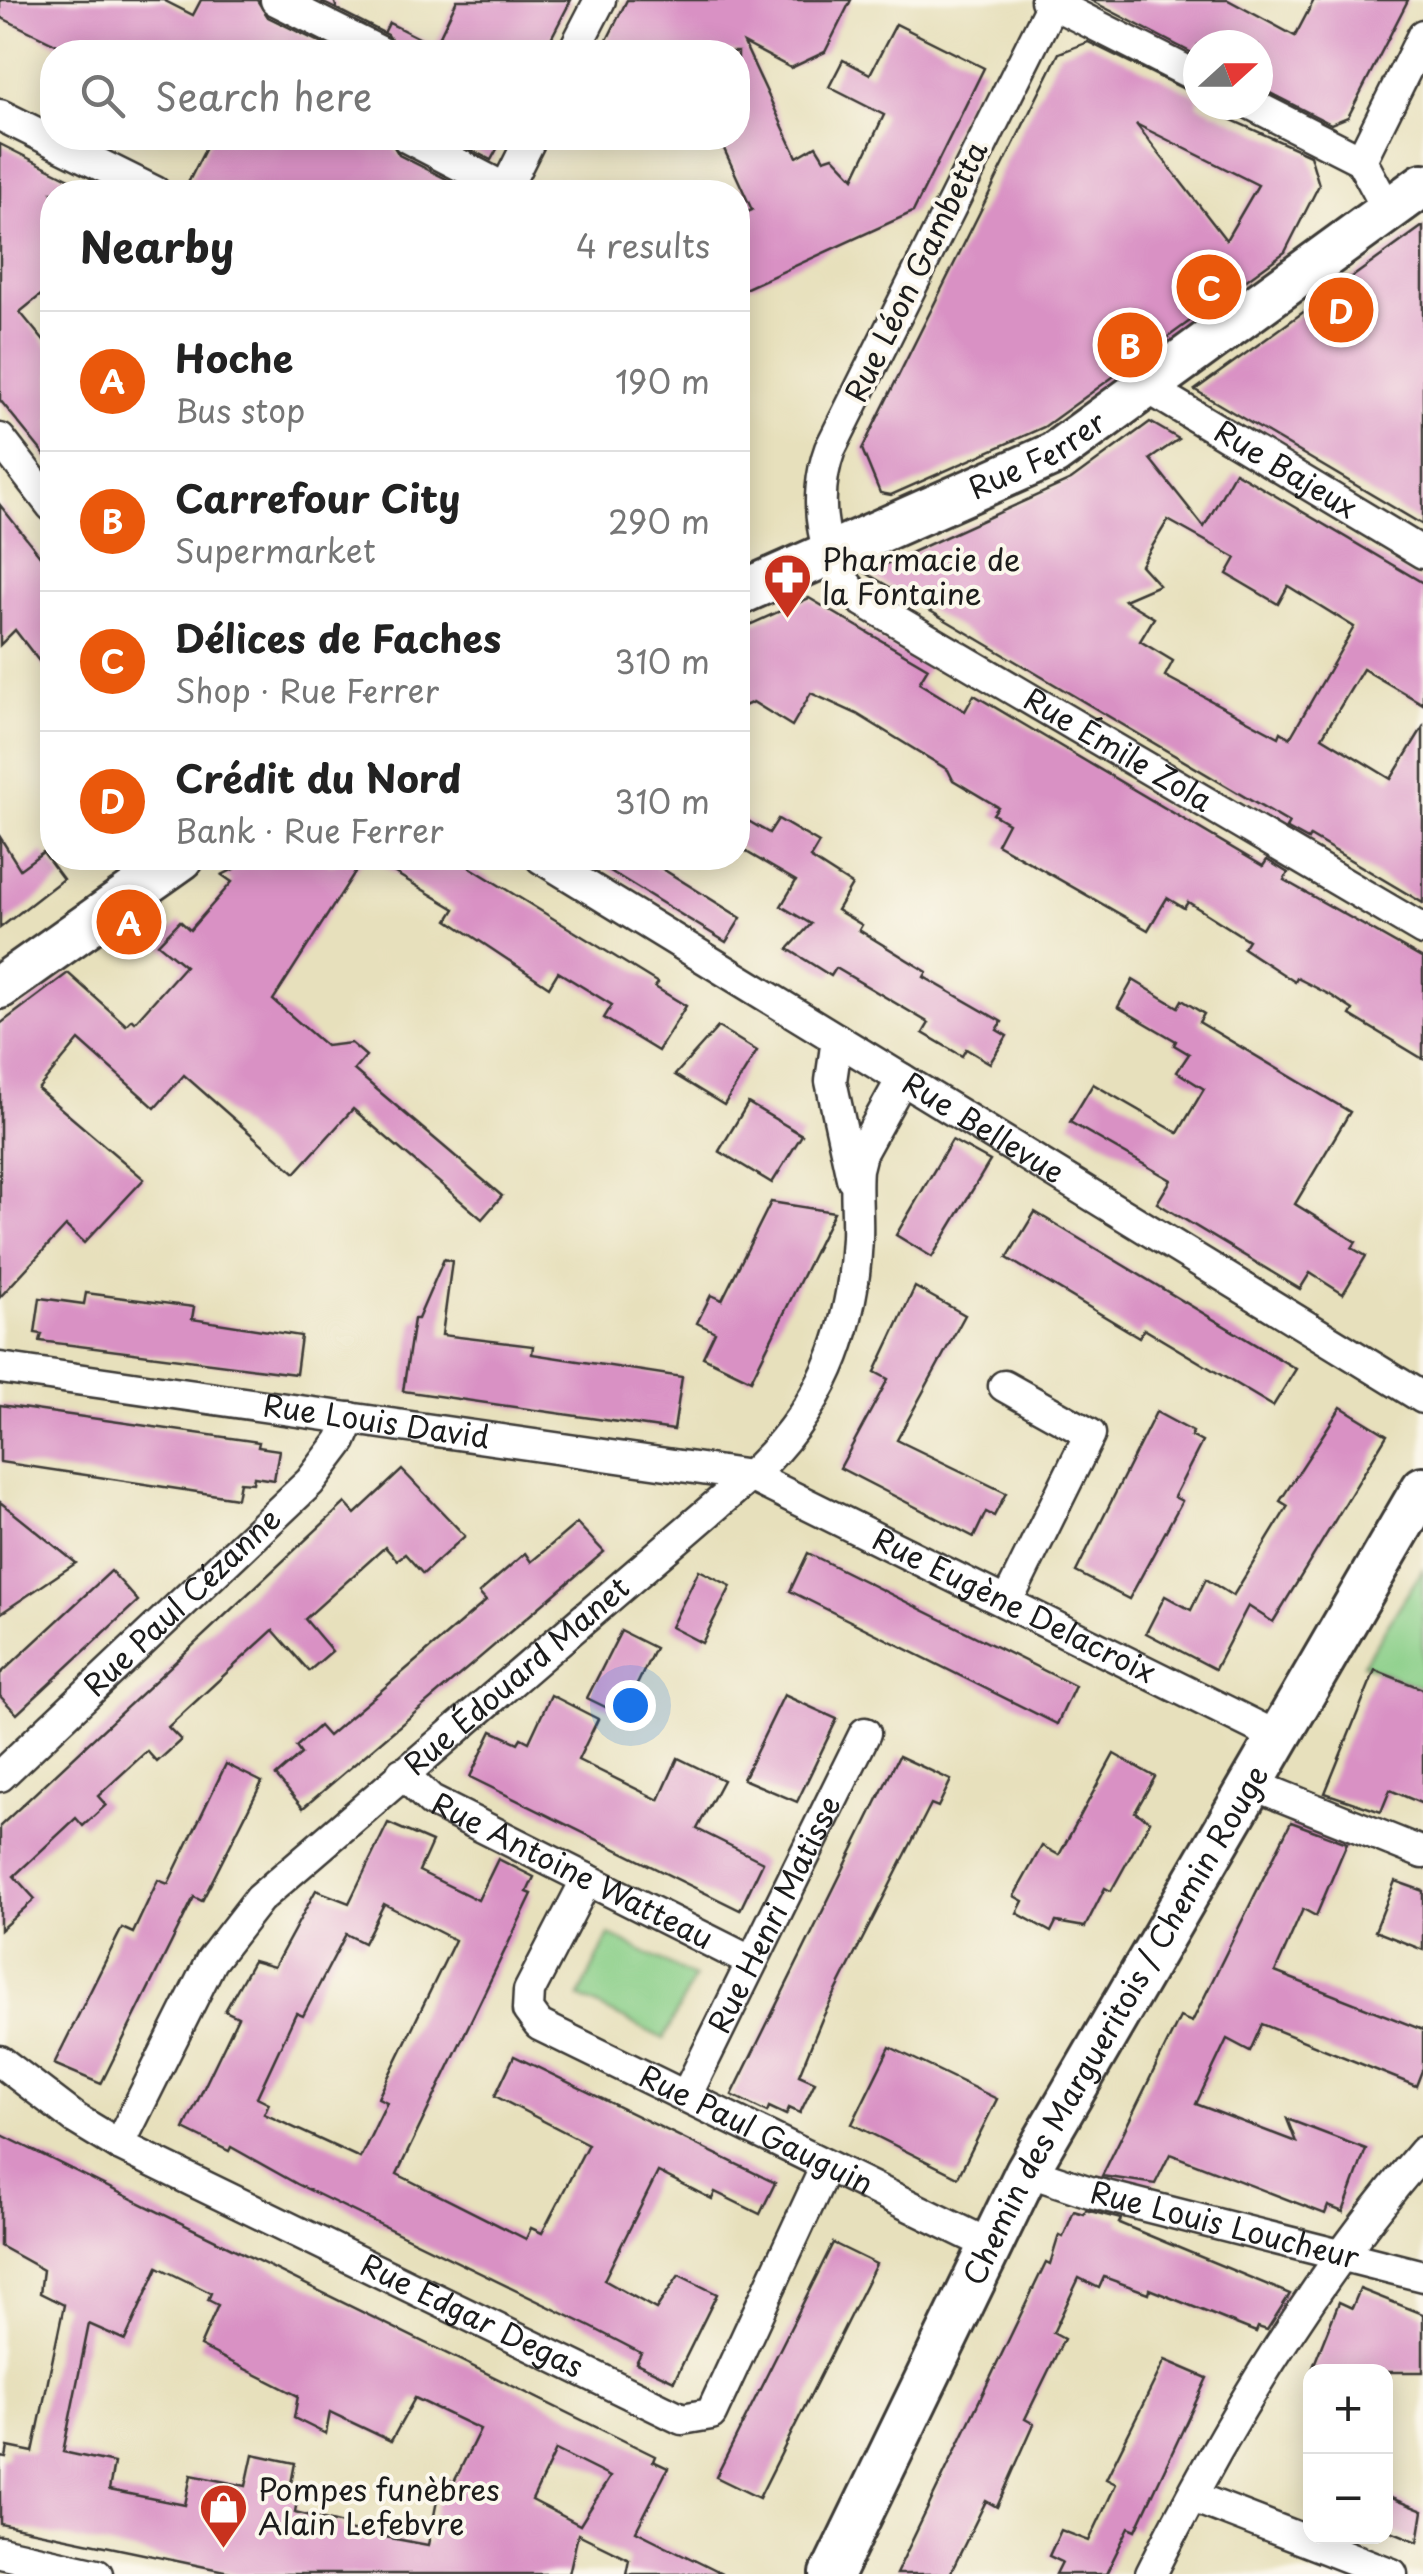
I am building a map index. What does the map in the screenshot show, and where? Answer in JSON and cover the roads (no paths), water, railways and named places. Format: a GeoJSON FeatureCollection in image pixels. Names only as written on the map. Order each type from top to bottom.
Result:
{"type":"FeatureCollection","features":[{"type":"Feature","properties":{"kind":"street"},"geometry":{"type":"LineString","coordinates":[[276,0],[356,40]]}},
{"type":"Feature","properties":{"kind":"street"},"geometry":{"type":"LineString","coordinates":[[579,40],[600,0]]}},
{"type":"Feature","properties":{"kind":"street"},"geometry":{"type":"LineString","coordinates":[[1051,1],[1183,69]]}},
{"type":"Feature","properties":{"kind":"street","name":"Rue Léon Gambetta"},"geometry":{"type":"LineString","coordinates":[[830,554],[825,542],[822,492],[830,449],[1051,1]]}},
{"type":"Feature","properties":{"kind":"street"},"geometry":{"type":"LineString","coordinates":[[1361,160],[1423,35]]}},
{"type":"Feature","properties":{"kind":"street"},"geometry":{"type":"LineString","coordinates":[[0,115],[40,135]]}},
{"type":"Feature","properties":{"kind":"street"},"geometry":{"type":"LineString","coordinates":[[1273,115],[1361,160],[1388,210]]}},
{"type":"Feature","properties":{"kind":"street"},"geometry":{"type":"LineString","coordinates":[[70,150],[130,180]]}},
{"type":"Feature","properties":{"kind":"street"},"geometry":{"type":"LineString","coordinates":[[430,150],[485,180]]}},
{"type":"Feature","properties":{"kind":"street"},"geometry":{"type":"LineString","coordinates":[[510,180],[525,150]]}},
{"type":"Feature","properties":{"kind":"street","name":"Rue Ferrer"},"geometry":{"type":"LineString","coordinates":[[750,589],[1054,454],[1423,185]]}},
{"type":"Feature","properties":{"kind":"street","name":"Rue Bajeux"},"geometry":{"type":"LineString","coordinates":[[1148,388],[1423,553]]}},
{"type":"Feature","properties":{"kind":"street"},"geometry":{"type":"LineString","coordinates":[[0,439],[40,491]]}},
{"type":"Feature","properties":{"kind":"street","name":"Rue Émile Zola"},"geometry":{"type":"LineString","coordinates":[[830,554],[843,582],[862,601],[1423,930]]}},
{"type":"Feature","properties":{"kind":"street"},"geometry":{"type":"LineString","coordinates":[[0,988],[165,870]]}},
{"type":"Feature","properties":{"kind":"street","name":"Rue Bellevue"},"geometry":{"type":"LineString","coordinates":[[561,870],[1423,1398]]}},
{"type":"Feature","properties":{"kind":"street","name":"Rue Édouard Manet"},"geometry":{"type":"LineString","coordinates":[[836,1038],[831,1081],[855,1191]]}},
{"type":"Feature","properties":{"kind":"street","name":"Rue Édouard Manet"},"geometry":{"type":"LineString","coordinates":[[119,2145],[226,1940],[276,1881],[750,1476],[811,1407],[842,1340],[856,1268],[855,1191],[861,1153],[902,1079]]}},
{"type":"Feature","properties":{"kind":"street","name":"Rue Louis David"},"geometry":{"type":"LineString","coordinates":[[0,1368],[750,1476]]}},
{"type":"Feature","properties":{"kind":"street"},"geometry":{"type":"LineString","coordinates":[[1004,1386],[1090,1434],[1008,1602]]}},
{"type":"Feature","properties":{"kind":"street","name":"Rue Paul Cézanne"},"geometry":{"type":"LineString","coordinates":[[0,1776],[310,1482],[341,1441],[352,1418]]}},
{"type":"Feature","properties":{"kind":"street","name":"Rue Eugène Delacroix"},"geometry":{"type":"LineString","coordinates":[[750,1476],[1276,1736]]}},
{"type":"Feature","properties":{"kind":"street","name":"Chemin des Margueritois / Chemin Rouge"},"geometry":{"type":"LineString","coordinates":[[832,2574],[1027,2171],[1423,1488]]}},
{"type":"Feature","properties":{"kind":"street","name":"Rue Henri Matisse"},"geometry":{"type":"LineString","coordinates":[[686,2096],[865,1732]]}},
{"type":"Feature","properties":{"kind":"street","name":"Rue Antoine Watteau"},"geometry":{"type":"LineString","coordinates":[[402,1772],[431,1801],[750,1961]]}},
{"type":"Feature","properties":{"kind":"street"},"geometry":{"type":"LineString","coordinates":[[1249,1783],[1423,1853]]}},
{"type":"Feature","properties":{"kind":"street","name":"Rue Paul Gauguin"},"geometry":{"type":"LineString","coordinates":[[587,1879],[529,1990],[528,2010],[540,2025],[990,2245]]}},
{"type":"Feature","properties":{"kind":"street","name":"Rue Edgar Degas"},"geometry":{"type":"LineString","coordinates":[[0,2062],[66,2112],[119,2145],[682,2420],[710,2414],[826,2166]]}},
{"type":"Feature","properties":{"kind":"street"},"geometry":{"type":"LineString","coordinates":[[1151,2574],[1251,2391],[1342,2256],[1423,2152]]}},
{"type":"Feature","properties":{"kind":"street","name":"Rue Louis Loucheur"},"geometry":{"type":"LineString","coordinates":[[1027,2171],[1090,2192],[1423,2276]]}},
{"type":"Feature","properties":{"kind":"street"},"geometry":{"type":"LineString","coordinates":[[1193,2496],[1392,2574]]}},
{"type":"Feature","properties":{"kind":"street"},"geometry":{"type":"LineString","coordinates":[[0,2552],[98,2574]]}},
{"type":"Feature","properties":{"kind":"place","name":"Délices de Faches"},"geometry":{"type":"Point","coordinates":[1209,287]}},
{"type":"Feature","properties":{"kind":"place","name":"Crédit du Nord"},"geometry":{"type":"Point","coordinates":[1341,310]}},
{"type":"Feature","properties":{"kind":"place","name":"Carrefour City"},"geometry":{"type":"Point","coordinates":[1130,345]}},
{"type":"Feature","properties":{"kind":"place","name":"Pharmacie de la Fontaine"},"geometry":{"type":"Point","coordinates":[787,620]}},
{"type":"Feature","properties":{"kind":"place","name":"Hoche"},"geometry":{"type":"Point","coordinates":[129,922]}},
{"type":"Feature","properties":{"kind":"place","name":"Pompes funèbres Alain Lefebvre"},"geometry":{"type":"Point","coordinates":[223,2550]}}]}
